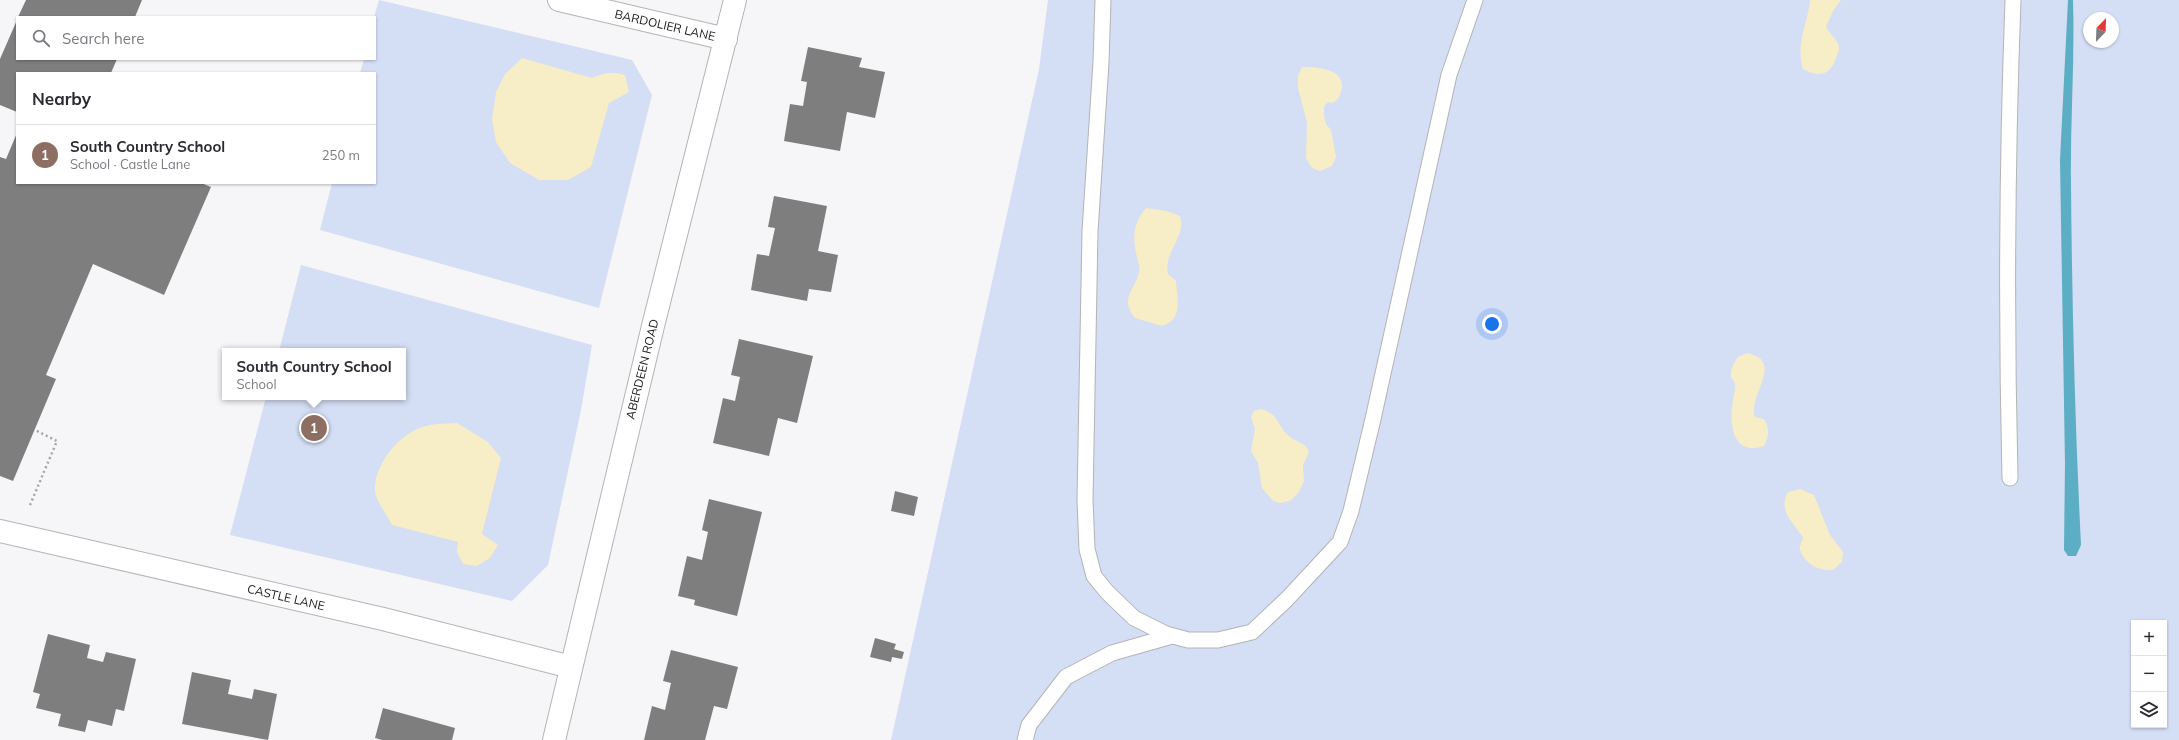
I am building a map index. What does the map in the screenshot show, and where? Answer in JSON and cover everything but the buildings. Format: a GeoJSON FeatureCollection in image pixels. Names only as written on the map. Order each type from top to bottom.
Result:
{"type":"FeatureCollection","features":[{"type":"Feature","properties":{"kind":"street","name":"BARDOLIER LANE"},"geometry":{"type":"LineString","coordinates":[[559,0],[726,39]]}},
{"type":"Feature","properties":{"kind":"street","name":"ABERDEEN ROAD"},"geometry":{"type":"LineString","coordinates":[[554,740],[652,326],[735,0]]}},
{"type":"Feature","properties":{"kind":"street","name":"CASTLE LANE"},"geometry":{"type":"LineString","coordinates":[[0,531],[383,619],[571,667]]}},
{"type":"Feature","properties":{"kind":"lane"},"geometry":{"type":"LineString","coordinates":[[1103,0],[1101,62],[1090,231],[1084,500],[1087,549],[1094,576],[1107,592],[1134,618],[1172,636],[1188,640],[1218,640],[1252,632],[1287,599],[1340,542],[1351,511],[1373,420],[1449,75],[1475,0]]}},
{"type":"Feature","properties":{"kind":"lane"},"geometry":{"type":"LineString","coordinates":[[2010,478],[2006,346],[2008,139],[2013,0]]}},
{"type":"Feature","properties":{"kind":"lane"},"geometry":{"type":"LineString","coordinates":[[1025,740],[1029,725],[1066,677],[1112,653],[1172,636]]}},
{"type":"Feature","properties":{"kind":"path"},"geometry":{"type":"LineString","coordinates":[[30,505],[57,441],[35,430]]}},
{"type":"Feature","properties":{"kind":"shaded area"},"geometry":{"type":"Polygon","coordinates":[[[379,0],[632,60],[652,95],[599,308],[320,230],[332,184],[376,184],[376,72],[360,72],[364,60],[376,60],[376,16],[374,16],[379,0]]]}},
{"type":"Feature","properties":{"kind":"shaded area"},"geometry":{"type":"Polygon","coordinates":[[[1048,0],[2179,0],[2179,740],[891,740],[1039,69],[1048,0]]]}},
{"type":"Feature","properties":{"kind":"shaded area"},"geometry":{"type":"Polygon","coordinates":[[[301,265],[592,345],[581,410],[548,565],[512,601],[230,535],[265,400],[406,400],[406,348],[280,348],[301,265]]]}},
{"type":"Feature","properties":{"kind":"sand"},"geometry":{"type":"Polygon","coordinates":[[[1810,0],[1841,0],[1833,11],[1826,27],[1839,45],[1839,48],[1831,68],[1825,73],[1821,74],[1812,73],[1803,69],[1801,60],[1801,43],[1810,0]]]}},
{"type":"Feature","properties":{"kind":"sand"},"geometry":{"type":"Polygon","coordinates":[[[522,58],[592,78],[608,73],[625,75],[629,92],[609,103],[591,167],[568,180],[539,180],[510,163],[496,142],[492,119],[496,92],[505,74],[522,58]]]}},
{"type":"Feature","properties":{"kind":"sand"},"geometry":{"type":"Polygon","coordinates":[[[1302,67],[1314,67],[1328,70],[1338,76],[1341,81],[1342,87],[1338,98],[1333,103],[1328,102],[1324,107],[1324,116],[1326,124],[1331,130],[1336,157],[1332,166],[1320,171],[1312,168],[1306,158],[1307,122],[1298,88],[1298,76],[1302,67]]]}},
{"type":"Feature","properties":{"kind":"sand"},"geometry":{"type":"Polygon","coordinates":[[[1146,208],[1167,211],[1180,216],[1180,231],[1167,266],[1168,274],[1176,281],[1178,308],[1174,319],[1162,326],[1135,318],[1128,305],[1128,299],[1139,270],[1134,243],[1136,225],[1138,219],[1146,208]]]}},
{"type":"Feature","properties":{"kind":"sand"},"geometry":{"type":"Polygon","coordinates":[[[1747,353],[1758,357],[1764,363],[1765,371],[1754,409],[1755,417],[1764,419],[1766,422],[1768,436],[1764,446],[1753,448],[1745,447],[1739,443],[1735,436],[1732,419],[1735,382],[1731,377],[1732,369],[1738,357],[1747,353]]]}},
{"type":"Feature","properties":{"kind":"sand"},"geometry":{"type":"Polygon","coordinates":[[[1261,409],[1272,414],[1286,433],[1304,445],[1309,452],[1303,465],[1304,481],[1299,492],[1290,501],[1280,503],[1273,501],[1262,488],[1258,463],[1251,451],[1255,429],[1251,417],[1254,411],[1261,409]]]}},
{"type":"Feature","properties":{"kind":"sand"},"geometry":{"type":"Polygon","coordinates":[[[457,423],[488,442],[501,458],[482,534],[498,545],[490,558],[477,566],[463,564],[457,552],[458,542],[392,525],[375,492],[378,471],[383,461],[398,442],[416,429],[438,424],[457,423]]]}},
{"type":"Feature","properties":{"kind":"sand"},"geometry":{"type":"Polygon","coordinates":[[[1800,489],[1814,495],[1830,535],[1843,552],[1842,562],[1833,570],[1817,568],[1809,563],[1802,555],[1800,545],[1803,538],[1788,516],[1784,505],[1788,492],[1800,489]]]}},
{"type":"Feature","properties":{"kind":"water"},"geometry":{"type":"Polygon","coordinates":[[[2068,0],[2073,0],[2071,230],[2075,410],[2081,545],[2076,556],[2068,556],[2064,550],[2065,463],[2060,160],[2068,0]]]}},
{"type":"Feature","properties":{"kind":"place","name":"South Country School"},"geometry":{"type":"Point","coordinates":[314,428]}}]}
